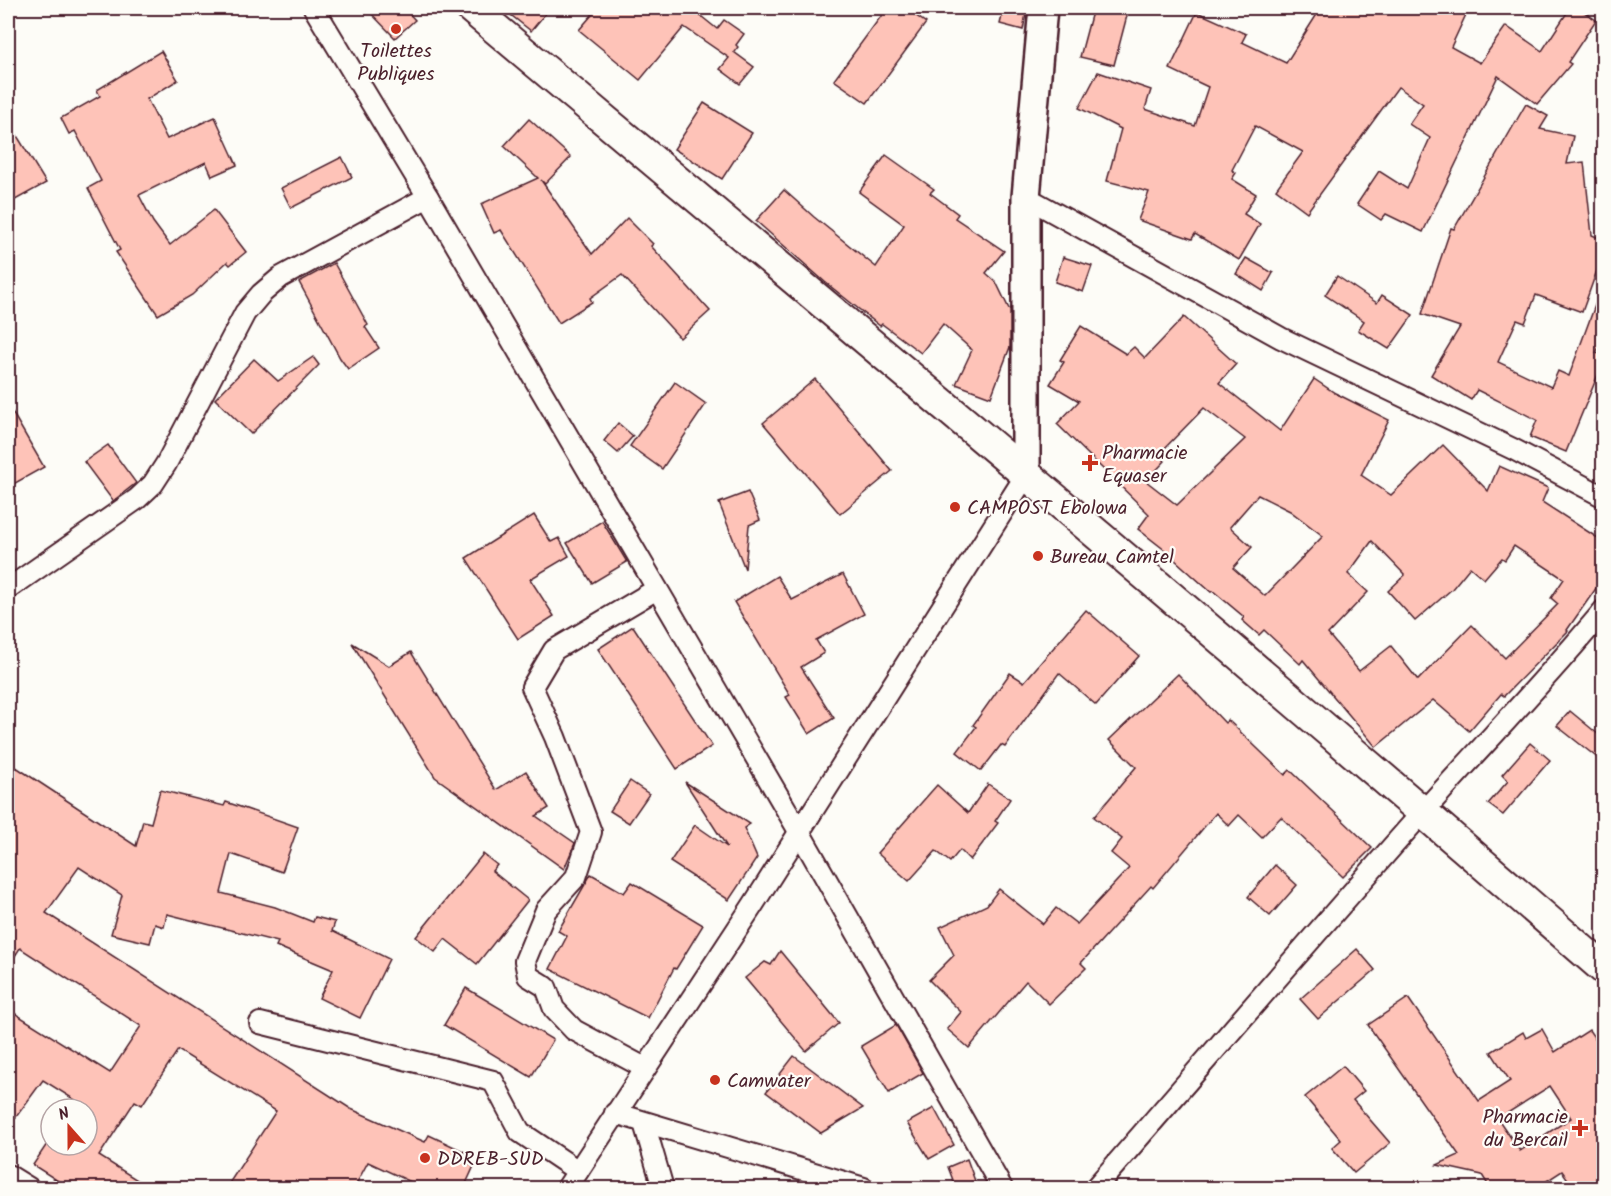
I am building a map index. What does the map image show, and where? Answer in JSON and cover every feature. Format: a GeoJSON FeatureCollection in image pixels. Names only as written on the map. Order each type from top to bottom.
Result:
{"type":"FeatureCollection","features":[{"type":"Feature","properties":{"kind":"main road"},"geometry":{"type":"LineString","coordinates":[[471,8],[1026,475],[1604,969]]}},
{"type":"Feature","properties":{"kind":"main road"},"geometry":{"type":"LineString","coordinates":[[1026,475],[1026,197],[1043,8]]}},
{"type":"Feature","properties":{"kind":"street"},"geometry":{"type":"LineString","coordinates":[[314,8],[428,197],[800,833],[1002,1188]]}},
{"type":"Feature","properties":{"kind":"street"},"geometry":{"type":"LineString","coordinates":[[8,589],[137,499],[153,484],[179,440],[245,313],[261,294],[281,277],[428,197]]}},
{"type":"Feature","properties":{"kind":"street"},"geometry":{"type":"LineString","coordinates":[[1026,197],[1281,338],[1513,449],[1604,497]]}},
{"type":"Feature","properties":{"kind":"street"},"geometry":{"type":"LineString","coordinates":[[567,1188],[800,833],[1026,475]]}},
{"type":"Feature","properties":{"kind":"street"},"geometry":{"type":"LineString","coordinates":[[645,1068],[574,1030],[554,1009],[546,987],[528,976],[525,961],[546,910],[576,877],[591,832],[555,737],[532,687],[554,650],[657,589]]}},
{"type":"Feature","properties":{"kind":"street"},"geometry":{"type":"LineString","coordinates":[[1095,1188],[1423,812],[1604,610]]}},
{"type":"Feature","properties":{"kind":"street"},"geometry":{"type":"LineString","coordinates":[[260,1023],[493,1081],[520,1132],[578,1171]]}},
{"type":"Feature","properties":{"kind":"street"},"geometry":{"type":"LineString","coordinates":[[615,1113],[864,1188]]}},
{"type":"Feature","properties":{"kind":"street"},"geometry":{"type":"LineString","coordinates":[[644,1123],[663,1188]]}},
{"type":"Feature","properties":{"kind":"street"},"geometry":{"type":"LineString","coordinates":[[8,1175],[29,1188]]}},
{"type":"Feature","properties":{"kind":"building","name":"Toilettes Publiques"},"geometry":{"type":"Polygon","coordinates":[[[366,8],[404,8],[415,20],[395,38],[366,8]]]}},
{"type":"Feature","properties":{"kind":"building"},"geometry":{"type":"Polygon","coordinates":[[[502,8],[550,8],[531,31],[502,8]]]}},
{"type":"Feature","properties":{"kind":"building"},"geometry":{"type":"Polygon","coordinates":[[[598,8],[701,8],[696,12],[717,29],[724,20],[744,34],[734,52],[754,67],[740,84],[720,69],[729,58],[684,27],[640,80],[579,30],[598,8]]]}},
{"type":"Feature","properties":{"kind":"building"},"geometry":{"type":"Polygon","coordinates":[[[887,8],[905,8],[926,23],[867,103],[834,80],[887,8]]]}},
{"type":"Feature","properties":{"kind":"building"},"geometry":{"type":"Polygon","coordinates":[[[1004,8],[1027,8],[1023,30],[1000,24],[1004,8]]]}},
{"type":"Feature","properties":{"kind":"building"},"geometry":{"type":"Polygon","coordinates":[[[1093,8],[1129,8],[1114,65],[1080,57],[1093,8]]]}},
{"type":"Feature","properties":{"kind":"building"},"geometry":{"type":"Polygon","coordinates":[[[1321,8],[1469,8],[1451,47],[1480,63],[1506,26],[1542,51],[1570,8],[1578,8],[1596,20],[1568,62],[1571,64],[1537,104],[1498,76],[1423,232],[1386,214],[1381,220],[1357,204],[1379,171],[1407,189],[1430,138],[1409,124],[1423,104],[1398,87],[1307,212],[1276,189],[1303,152],[1255,126],[1232,170],[1236,173],[1232,179],[1256,194],[1244,214],[1260,224],[1239,260],[1195,234],[1192,239],[1138,220],[1149,192],[1107,181],[1121,129],[1079,108],[1098,72],[1151,90],[1145,109],[1195,126],[1208,87],[1170,69],[1197,12],[1246,34],[1242,42],[1286,63],[1321,8]]]}},
{"type":"Feature","properties":{"kind":"building"},"geometry":{"type":"Polygon","coordinates":[[[161,51],[178,80],[147,99],[167,139],[215,117],[237,165],[212,176],[206,162],[139,195],[153,222],[170,245],[214,210],[246,252],[230,265],[227,262],[192,295],[158,315],[116,252],[120,250],[88,188],[101,181],[75,131],[69,134],[61,118],[100,96],[97,90],[161,51]]]}},
{"type":"Feature","properties":{"kind":"building"},"geometry":{"type":"Polygon","coordinates":[[[704,103],[752,133],[722,179],[674,149],[704,103]]]}},
{"type":"Feature","properties":{"kind":"building"},"geometry":{"type":"Polygon","coordinates":[[[1526,104],[1548,116],[1540,129],[1573,136],[1567,164],[1584,162],[1592,235],[1604,240],[1604,267],[1599,265],[1582,312],[1536,295],[1525,323],[1517,320],[1498,362],[1551,387],[1558,371],[1569,376],[1601,289],[1604,289],[1604,338],[1596,353],[1604,355],[1604,360],[1566,452],[1530,437],[1537,420],[1477,390],[1471,400],[1431,375],[1460,327],[1422,314],[1451,228],[1454,229],[1526,104]]]}},
{"type":"Feature","properties":{"kind":"building"},"geometry":{"type":"Polygon","coordinates":[[[529,119],[571,157],[545,184],[541,180],[592,254],[627,218],[653,244],[651,246],[710,311],[680,338],[622,275],[590,298],[592,302],[559,323],[501,230],[494,233],[481,204],[538,178],[504,146],[529,119]]]}},
{"type":"Feature","properties":{"kind":"building"},"geometry":{"type":"Polygon","coordinates":[[[8,121],[46,183],[8,204],[8,121]]]}},
{"type":"Feature","properties":{"kind":"building"},"geometry":{"type":"Polygon","coordinates":[[[886,155],[934,189],[930,193],[958,214],[955,218],[1004,251],[986,273],[996,282],[1010,311],[1010,347],[991,397],[956,384],[972,350],[943,324],[921,353],[882,324],[880,326],[825,282],[756,221],[784,190],[876,267],[904,225],[859,192],[886,155]]]}},
{"type":"Feature","properties":{"kind":"building"},"geometry":{"type":"Polygon","coordinates":[[[342,157],[352,177],[291,208],[281,188],[342,157]]]}},
{"type":"Feature","properties":{"kind":"building"},"geometry":{"type":"Polygon","coordinates":[[[1063,257],[1092,266],[1083,292],[1055,282],[1063,257]]]}},
{"type":"Feature","properties":{"kind":"building"},"geometry":{"type":"Polygon","coordinates":[[[1246,258],[1273,273],[1263,291],[1236,274],[1246,258]]]}},
{"type":"Feature","properties":{"kind":"building"},"geometry":{"type":"Polygon","coordinates":[[[334,263],[368,325],[365,327],[379,348],[348,369],[299,282],[334,263]]]}},
{"type":"Feature","properties":{"kind":"building"},"geometry":{"type":"Polygon","coordinates":[[[1337,276],[1377,303],[1382,295],[1413,315],[1389,349],[1358,330],[1364,321],[1325,295],[1337,276]]]}},
{"type":"Feature","properties":{"kind":"building"},"geometry":{"type":"Polygon","coordinates":[[[1184,317],[1236,364],[1219,383],[1280,431],[1314,379],[1335,393],[1389,420],[1361,475],[1391,495],[1443,445],[1488,491],[1499,466],[1548,488],[1542,502],[1604,542],[1604,577],[1568,631],[1504,696],[1501,694],[1469,731],[1433,700],[1376,747],[1303,660],[1300,664],[1264,630],[1259,635],[1242,620],[1244,617],[1213,591],[1211,592],[1175,558],[1138,529],[1149,514],[1057,424],[1079,401],[1050,384],[1064,362],[1060,360],[1081,326],[1126,354],[1134,347],[1145,358],[1184,317]],[[1204,408],[1159,454],[1165,461],[1146,481],[1177,505],[1245,439],[1204,408]],[[1258,495],[1230,527],[1252,547],[1233,568],[1265,596],[1323,536],[1290,511],[1258,495]],[[1372,541],[1348,574],[1368,592],[1328,634],[1359,671],[1391,646],[1418,680],[1472,625],[1505,658],[1558,604],[1551,598],[1564,579],[1514,546],[1505,560],[1502,558],[1484,579],[1470,567],[1452,589],[1415,621],[1388,591],[1405,575],[1372,541]]]}},
{"type":"Feature","properties":{"kind":"building"},"geometry":{"type":"Polygon","coordinates":[[[313,357],[319,365],[251,434],[215,399],[254,359],[278,381],[313,357]]]}},
{"type":"Feature","properties":{"kind":"building"},"geometry":{"type":"Polygon","coordinates":[[[815,379],[892,471],[840,514],[763,423],[815,379]]]}},
{"type":"Feature","properties":{"kind":"building"},"geometry":{"type":"Polygon","coordinates":[[[675,382],[706,404],[662,469],[630,446],[675,382]]]}},
{"type":"Feature","properties":{"kind":"building"},"geometry":{"type":"Polygon","coordinates":[[[8,405],[44,467],[8,487],[8,405]]]}},
{"type":"Feature","properties":{"kind":"building"},"geometry":{"type":"Polygon","coordinates":[[[618,423],[633,436],[618,453],[604,441],[618,423]]]}},
{"type":"Feature","properties":{"kind":"building"},"geometry":{"type":"Polygon","coordinates":[[[108,445],[136,483],[113,501],[84,462],[108,445]]]}},
{"type":"Feature","properties":{"kind":"building"},"geometry":{"type":"Polygon","coordinates":[[[748,492],[760,520],[749,525],[745,569],[719,503],[748,492]]]}},
{"type":"Feature","properties":{"kind":"building"},"geometry":{"type":"Polygon","coordinates":[[[534,515],[551,542],[559,538],[569,556],[530,579],[554,616],[518,639],[466,558],[534,515]]]}},
{"type":"Feature","properties":{"kind":"building"},"geometry":{"type":"Polygon","coordinates":[[[602,521],[627,562],[592,583],[567,543],[602,521]]]}},
{"type":"Feature","properties":{"kind":"building"},"geometry":{"type":"Polygon","coordinates":[[[843,574],[864,614],[816,640],[824,653],[801,667],[834,718],[809,734],[786,697],[790,695],[734,602],[777,576],[792,600],[843,574]]]}},
{"type":"Feature","properties":{"kind":"building"},"geometry":{"type":"Polygon","coordinates":[[[1086,610],[1139,656],[1096,705],[1059,673],[1005,747],[1001,745],[981,771],[957,752],[976,727],[973,725],[1010,673],[1024,682],[1086,610]]]}},
{"type":"Feature","properties":{"kind":"building"},"geometry":{"type":"Polygon","coordinates":[[[633,626],[712,746],[677,769],[598,649],[633,626]]]}},
{"type":"Feature","properties":{"kind":"building"},"geometry":{"type":"Polygon","coordinates":[[[352,643],[389,666],[411,652],[496,790],[526,771],[549,808],[536,816],[575,843],[564,869],[435,777],[352,643]]]}},
{"type":"Feature","properties":{"kind":"building"},"geometry":{"type":"Polygon","coordinates":[[[1178,674],[1225,723],[1228,720],[1285,775],[1290,770],[1372,848],[1343,877],[1281,817],[1262,837],[1239,815],[1229,826],[1216,813],[1153,888],[1151,886],[1081,963],[1086,968],[1049,1004],[1026,981],[969,1048],[947,1029],[961,1012],[929,980],[954,955],[940,927],[987,905],[999,889],[1043,924],[1056,908],[1077,924],[1129,868],[1111,853],[1122,839],[1094,817],[1136,767],[1109,740],[1178,674]]]}},
{"type":"Feature","properties":{"kind":"building"},"geometry":{"type":"Polygon","coordinates":[[[1570,711],[1604,739],[1604,763],[1557,726],[1570,711]]]}},
{"type":"Feature","properties":{"kind":"building"},"geometry":{"type":"Polygon","coordinates":[[[1530,743],[1550,760],[1503,815],[1488,804],[1508,781],[1502,775],[1530,743]]]}},
{"type":"Feature","properties":{"kind":"building"},"geometry":{"type":"Polygon","coordinates":[[[16,767],[136,846],[143,821],[151,823],[160,790],[224,806],[226,802],[298,827],[282,872],[231,854],[221,893],[275,907],[313,922],[315,917],[335,922],[332,931],[389,959],[360,1018],[319,998],[333,970],[276,946],[278,942],[167,914],[164,927],[155,924],[150,943],[111,934],[122,895],[79,867],[46,913],[351,1109],[425,1142],[429,1135],[465,1152],[459,1158],[474,1166],[464,1188],[424,1188],[368,1162],[354,1188],[226,1188],[276,1111],[178,1050],[142,1105],[135,1101],[99,1156],[99,1097],[70,1097],[43,1080],[8,1128],[8,1009],[110,1073],[141,1026],[20,948],[8,967],[8,779],[16,767]]]}},
{"type":"Feature","properties":{"kind":"building"},"geometry":{"type":"Polygon","coordinates":[[[630,781],[649,794],[629,823],[610,811],[630,781]]]}},
{"type":"Feature","properties":{"kind":"building"},"geometry":{"type":"Polygon","coordinates":[[[685,782],[750,824],[744,828],[757,858],[729,900],[670,862],[695,825],[727,847],[685,782]]]}},
{"type":"Feature","properties":{"kind":"building"},"geometry":{"type":"Polygon","coordinates":[[[988,784],[1010,799],[995,821],[998,823],[970,860],[960,850],[950,862],[936,851],[909,881],[877,853],[937,785],[968,813],[988,784]]]}},
{"type":"Feature","properties":{"kind":"building"},"geometry":{"type":"Polygon","coordinates":[[[483,854],[497,865],[492,871],[528,900],[477,964],[445,939],[435,952],[416,937],[483,854]]]}},
{"type":"Feature","properties":{"kind":"building"},"geometry":{"type":"Polygon","coordinates":[[[1275,865],[1297,885],[1270,916],[1248,897],[1275,865]]]}},
{"type":"Feature","properties":{"kind":"building"},"geometry":{"type":"Polygon","coordinates":[[[591,874],[624,893],[632,882],[703,925],[676,969],[674,968],[648,1018],[550,969],[567,936],[558,931],[591,874]]]}},
{"type":"Feature","properties":{"kind":"building"},"geometry":{"type":"Polygon","coordinates":[[[1357,949],[1375,970],[1318,1019],[1300,999],[1357,949]]]}},
{"type":"Feature","properties":{"kind":"building"},"geometry":{"type":"Polygon","coordinates":[[[780,951],[839,1023],[806,1051],[745,978],[765,962],[771,965],[780,951]]]}},
{"type":"Feature","properties":{"kind":"building"},"geometry":{"type":"Polygon","coordinates":[[[466,988],[553,1040],[531,1077],[444,1025],[466,988]]]}},
{"type":"Feature","properties":{"kind":"building"},"geometry":{"type":"Polygon","coordinates":[[[1408,998],[1479,1101],[1510,1081],[1491,1052],[1523,1032],[1526,1038],[1542,1029],[1555,1052],[1589,1030],[1604,1052],[1604,1188],[1574,1188],[1562,1171],[1536,1188],[1490,1188],[1482,1175],[1437,1165],[1459,1155],[1368,1025],[1408,998]],[[1550,1086],[1498,1119],[1520,1151],[1571,1118],[1550,1086]]]}},
{"type":"Feature","properties":{"kind":"building"},"geometry":{"type":"Polygon","coordinates":[[[896,1025],[923,1073],[889,1093],[861,1046],[896,1025]]]}},
{"type":"Feature","properties":{"kind":"building"},"geometry":{"type":"Polygon","coordinates":[[[794,1056],[863,1108],[821,1133],[766,1092],[794,1056]]]}},
{"type":"Feature","properties":{"kind":"building"},"geometry":{"type":"Polygon","coordinates":[[[1343,1066],[1364,1091],[1353,1100],[1390,1143],[1354,1173],[1332,1148],[1341,1140],[1305,1097],[1343,1066]]]}},
{"type":"Feature","properties":{"kind":"building"},"geometry":{"type":"Polygon","coordinates":[[[934,1108],[954,1145],[929,1159],[907,1123],[934,1108]]]}},
{"type":"Feature","properties":{"kind":"building"},"geometry":{"type":"Polygon","coordinates":[[[39,1156],[99,1156],[150,1188],[69,1188],[33,1165],[39,1156]]]}},
{"type":"Feature","properties":{"kind":"building"},"geometry":{"type":"Polygon","coordinates":[[[967,1159],[975,1181],[956,1188],[948,1167],[967,1159]]]}},
{"type":"Feature","properties":{"kind":"place","name":"Toilettes Publiques"},"geometry":{"type":"Point","coordinates":[396,29]}},
{"type":"Feature","properties":{"kind":"place","name":"Pharmacie Equaser"},"geometry":{"type":"Point","coordinates":[1090,463]}},
{"type":"Feature","properties":{"kind":"place","name":"CAMPOST Ebolowa"},"geometry":{"type":"Point","coordinates":[955,507]}},
{"type":"Feature","properties":{"kind":"place","name":"Bureau Camtel"},"geometry":{"type":"Point","coordinates":[1038,556]}},
{"type":"Feature","properties":{"kind":"place","name":"Camwater"},"geometry":{"type":"Point","coordinates":[715,1080]}},
{"type":"Feature","properties":{"kind":"place","name":"Pharmacie du Bercail"},"geometry":{"type":"Point","coordinates":[1580,1128]}},
{"type":"Feature","properties":{"kind":"place","name":"DDREB-SUD"},"geometry":{"type":"Point","coordinates":[425,1158]}}]}
